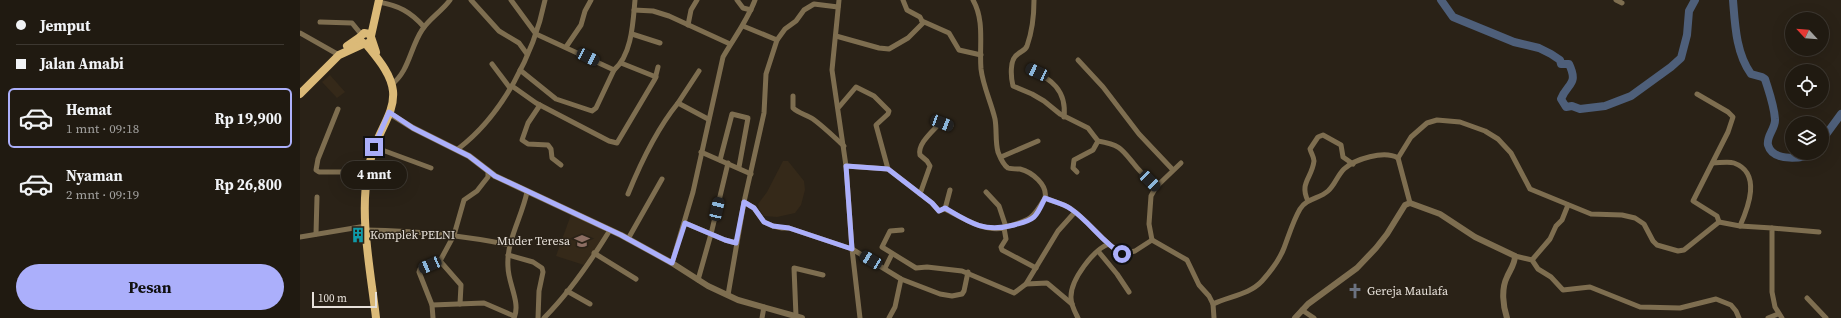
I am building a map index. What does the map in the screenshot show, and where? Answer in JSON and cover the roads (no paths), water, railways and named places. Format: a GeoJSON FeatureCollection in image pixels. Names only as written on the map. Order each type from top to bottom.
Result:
{"type":"FeatureCollection","features":[{"type":"Feature","properties":{"kind":"main road"},"geometry":{"type":"LineString","coordinates":[[300,90],[337,54],[365,38],[376,13],[379,1]]}},
{"type":"Feature","properties":{"kind":"main road"},"geometry":{"type":"LineString","coordinates":[[365,38],[379,60],[391,84],[393,94],[389,112],[374,147],[368,172],[365,195],[366,228],[376,318]]}},
{"type":"Feature","properties":{"kind":"main road"},"geometry":{"type":"LineString","coordinates":[[300,94],[337,54]]}},
{"type":"Feature","properties":{"kind":"street"},"geometry":{"type":"LineString","coordinates":[[391,84],[403,73],[412,48],[424,27],[450,0]]}},
{"type":"Feature","properties":{"kind":"street"},"geometry":{"type":"LineString","coordinates":[[470,0],[499,31],[519,43],[527,54]]}},
{"type":"Feature","properties":{"kind":"street"},"geometry":{"type":"LineString","coordinates":[[511,0],[536,34],[614,70]]}},
{"type":"Feature","properties":{"kind":"street"},"geometry":{"type":"LineString","coordinates":[[458,150],[478,131],[511,87],[536,34],[545,0]]}},
{"type":"Feature","properties":{"kind":"street"},"geometry":{"type":"LineString","coordinates":[[566,47],[581,25],[585,11],[591,0]]}},
{"type":"Feature","properties":{"kind":"street"},"geometry":{"type":"LineString","coordinates":[[520,70],[556,99],[592,111],[596,108],[614,70],[621,63],[632,34],[635,0]]}},
{"type":"Feature","properties":{"kind":"street"},"geometry":{"type":"LineString","coordinates":[[737,0],[743,8],[751,10]]}},
{"type":"Feature","properties":{"kind":"street"},"geometry":{"type":"LineString","coordinates":[[672,263],[685,223],[723,57],[743,26],[755,0]]}},
{"type":"Feature","properties":{"kind":"street"},"geometry":{"type":"LineString","coordinates":[[839,0],[832,70],[844,146],[852,249],[860,318]]}},
{"type":"Feature","properties":{"kind":"street"},"geometry":{"type":"LineString","coordinates":[[903,0],[907,10],[920,18],[922,21],[949,33],[959,50],[981,55]]}},
{"type":"Feature","properties":{"kind":"street"},"geometry":{"type":"LineString","coordinates":[[945,208],[982,227],[992,229],[1005,228],[1029,220],[1036,213],[1045,198],[1046,190],[1040,183],[1027,172],[1006,167],[1001,157],[996,143],[995,120],[986,92],[981,69],[979,16],[973,0]]}},
{"type":"Feature","properties":{"kind":"street"},"geometry":{"type":"LineString","coordinates":[[1034,0],[1032,20],[1026,46],[1023,51],[1016,55],[1013,62],[1012,84],[1015,88],[1038,97],[1064,116],[1088,128],[1098,141],[1111,144],[1123,150],[1156,187]]}},
{"type":"Feature","properties":{"kind":"street"},"geometry":{"type":"LineString","coordinates":[[1616,0],[1622,3]]}},
{"type":"Feature","properties":{"kind":"street"},"geometry":{"type":"LineString","coordinates":[[379,1],[411,13],[424,27]]}},
{"type":"Feature","properties":{"kind":"street"},"geometry":{"type":"LineString","coordinates":[[688,25],[691,10],[695,1]]}},
{"type":"Feature","properties":{"kind":"street"},"geometry":{"type":"LineString","coordinates":[[728,295],[744,202],[764,113],[767,70],[777,40],[785,30],[796,21],[804,10],[815,2],[838,7]]}},
{"type":"Feature","properties":{"kind":"street"},"geometry":{"type":"LineString","coordinates":[[634,10],[658,13],[730,44]]}},
{"type":"Feature","properties":{"kind":"street"},"geometry":{"type":"LineString","coordinates":[[836,36],[879,48],[889,49],[908,38],[920,27],[922,21]]}},
{"type":"Feature","properties":{"kind":"street"},"geometry":{"type":"LineString","coordinates":[[320,22],[352,24],[365,38]]}},
{"type":"Feature","properties":{"kind":"street"},"geometry":{"type":"LineString","coordinates":[[743,26],[777,40]]}},
{"type":"Feature","properties":{"kind":"street"},"geometry":{"type":"LineString","coordinates":[[300,33],[337,54]]}},
{"type":"Feature","properties":{"kind":"street"},"geometry":{"type":"LineString","coordinates":[[632,34],[660,43]]}},
{"type":"Feature","properties":{"kind":"street"},"geometry":{"type":"LineString","coordinates":[[1078,60],[1103,88],[1144,140],[1173,170]]}},
{"type":"Feature","properties":{"kind":"street"},"geometry":{"type":"LineString","coordinates":[[621,63],[656,77]]}},
{"type":"Feature","properties":{"kind":"street"},"geometry":{"type":"LineString","coordinates":[[492,64],[511,87],[540,105],[609,141],[616,143],[656,77],[658,67]]}},
{"type":"Feature","properties":{"kind":"street"},"geometry":{"type":"LineString","coordinates":[[1029,68],[1053,82],[1065,103],[1064,116]]}},
{"type":"Feature","properties":{"kind":"street"},"geometry":{"type":"LineString","coordinates":[[628,194],[638,170],[660,129],[699,71]]}},
{"type":"Feature","properties":{"kind":"street"},"geometry":{"type":"LineString","coordinates":[[839,107],[854,88],[858,87],[874,96],[888,110],[888,114],[876,125],[888,169]]}},
{"type":"Feature","properties":{"kind":"street"},"geometry":{"type":"LineString","coordinates":[[1697,94],[1728,112],[1733,117],[1728,132],[1693,201],[1717,216],[1720,222]]}},
{"type":"Feature","properties":{"kind":"street"},"geometry":{"type":"LineString","coordinates":[[793,96],[793,108],[795,110],[824,127],[844,146]]}},
{"type":"Feature","properties":{"kind":"street"},"geometry":{"type":"LineString","coordinates":[[678,104],[708,119]]}},
{"type":"Feature","properties":{"kind":"street"},"geometry":{"type":"LineString","coordinates":[[540,105],[528,123],[522,140],[528,144],[548,145],[551,149],[552,158],[561,165]]}},
{"type":"Feature","properties":{"kind":"street"},"geometry":{"type":"LineString","coordinates":[[338,109],[318,159],[316,170],[319,172],[368,172]]}},
{"type":"Feature","properties":{"kind":"street"},"geometry":{"type":"LineString","coordinates":[[389,112],[413,128],[458,150],[488,170],[527,192],[557,204],[628,239],[672,263],[698,280],[738,300],[802,318]]}},
{"type":"Feature","properties":{"kind":"street"},"geometry":{"type":"LineString","coordinates":[[720,160],[732,114],[747,117],[749,121],[739,167]]}},
{"type":"Feature","properties":{"kind":"street"},"geometry":{"type":"LineString","coordinates":[[1398,158],[1411,137],[1427,122],[1437,120],[1460,122],[1485,131],[1498,139],[1511,153],[1530,189],[1591,214],[1622,215],[1635,218],[1644,224],[1653,241],[1662,246],[1678,251],[1688,248],[1720,222]]}},
{"type":"Feature","properties":{"kind":"street"},"geometry":{"type":"LineString","coordinates":[[920,194],[930,166],[920,155],[920,150],[926,139],[940,123],[951,126]]}},
{"type":"Feature","properties":{"kind":"street"},"geometry":{"type":"LineString","coordinates":[[1308,201],[1304,193],[1304,187],[1314,162],[1310,149],[1318,137],[1323,135],[1341,145],[1343,156],[1353,164]]}},
{"type":"Feature","properties":{"kind":"street"},"geometry":{"type":"LineString","coordinates":[[1001,157],[1038,140]]}},
{"type":"Feature","properties":{"kind":"street"},"geometry":{"type":"LineString","coordinates":[[1077,172],[1073,166],[1074,160],[1093,150],[1098,141]]}},
{"type":"Feature","properties":{"kind":"street"},"geometry":{"type":"LineString","coordinates":[[374,147],[431,168]]}},
{"type":"Feature","properties":{"kind":"street"},"geometry":{"type":"LineString","coordinates":[[701,152],[739,167],[751,174]]}},
{"type":"Feature","properties":{"kind":"street"},"geometry":{"type":"LineString","coordinates":[[1213,304],[1245,293],[1260,283],[1280,256],[1300,210],[1308,201],[1328,191],[1344,170],[1353,164],[1381,154],[1391,154],[1398,158],[1410,203]]}},
{"type":"Feature","properties":{"kind":"street"},"geometry":{"type":"LineString","coordinates":[[698,280],[728,163]]}},
{"type":"Feature","properties":{"kind":"street"},"geometry":{"type":"LineString","coordinates":[[1180,163],[1156,187],[1150,200],[1149,224],[1152,240],[1187,260],[1199,285],[1209,296],[1213,304],[1214,318]]}},
{"type":"Feature","properties":{"kind":"street"},"geometry":{"type":"LineString","coordinates":[[1713,163],[1734,163],[1747,174],[1750,184],[1750,198],[1740,226]]}},
{"type":"Feature","properties":{"kind":"street"},"geometry":{"type":"LineString","coordinates":[[846,166],[888,169],[934,205],[939,211],[945,208],[950,190]]}},
{"type":"Feature","properties":{"kind":"street"},"geometry":{"type":"LineString","coordinates":[[433,318],[432,305],[419,272],[420,269],[440,261],[454,235],[464,200],[477,191],[488,177],[488,170]]}},
{"type":"Feature","properties":{"kind":"street"},"geometry":{"type":"LineString","coordinates":[[628,239],[662,179]]}},
{"type":"Feature","properties":{"kind":"street"},"geometry":{"type":"LineString","coordinates":[[432,305],[484,303],[514,317],[517,307],[509,279],[508,255],[527,192]]}},
{"type":"Feature","properties":{"kind":"street"},"geometry":{"type":"LineString","coordinates":[[986,192],[999,206],[1005,228],[1006,239],[1001,247],[1002,250],[1036,268]]}},
{"type":"Feature","properties":{"kind":"street"},"geometry":{"type":"LineString","coordinates":[[316,234],[317,197]]}},
{"type":"Feature","properties":{"kind":"street"},"geometry":{"type":"LineString","coordinates":[[1045,198],[1059,202],[1075,212],[1119,252],[1125,254],[1134,251],[1152,240]]}},
{"type":"Feature","properties":{"kind":"street"},"geometry":{"type":"LineString","coordinates":[[744,202],[754,208],[764,222],[773,226],[789,228],[852,249],[901,279],[940,294],[955,296],[962,294],[968,272]]}},
{"type":"Feature","properties":{"kind":"street"},"geometry":{"type":"LineString","coordinates":[[1295,318],[1302,310],[1351,272],[1376,248],[1387,234],[1405,205],[1410,203],[1440,214],[1475,237],[1515,256],[1532,260],[1538,269],[1551,277],[1563,290],[1590,287],[1640,307],[1680,308],[1716,299],[1731,305],[1739,318]]}},
{"type":"Feature","properties":{"kind":"street"},"geometry":{"type":"LineString","coordinates":[[1532,260],[1550,239],[1556,226],[1562,220],[1568,205]]}},
{"type":"Feature","properties":{"kind":"street"},"geometry":{"type":"LineString","coordinates":[[902,230],[890,231],[882,246],[882,249],[916,268],[936,268],[968,272],[1011,293],[1016,293],[1026,284],[1058,231],[1075,212]]}},
{"type":"Feature","properties":{"kind":"street"},"geometry":{"type":"LineString","coordinates":[[1720,222],[1740,226],[1819,232]]}},
{"type":"Feature","properties":{"kind":"street"},"geometry":{"type":"LineString","coordinates":[[685,223],[736,243]]}},
{"type":"Feature","properties":{"kind":"street"},"geometry":{"type":"LineString","coordinates":[[300,237],[366,228],[433,232],[510,245]]}},
{"type":"Feature","properties":{"kind":"street"},"geometry":{"type":"LineString","coordinates":[[1772,228],[1771,284],[1778,314],[1782,318]]}},
{"type":"Feature","properties":{"kind":"street"},"geometry":{"type":"LineString","coordinates":[[544,318],[567,291],[610,230]]}},
{"type":"Feature","properties":{"kind":"street"},"geometry":{"type":"LineString","coordinates":[[1078,318],[1072,304],[1072,292],[1082,269],[1098,251],[1109,244]]}},
{"type":"Feature","properties":{"kind":"street"},"geometry":{"type":"LineString","coordinates":[[1098,251],[1117,274],[1129,292]]}},
{"type":"Feature","properties":{"kind":"street"},"geometry":{"type":"LineString","coordinates":[[594,254],[636,279]]}},
{"type":"Feature","properties":{"kind":"street"},"geometry":{"type":"LineString","coordinates":[[885,268],[892,254]]}},
{"type":"Feature","properties":{"kind":"street"},"geometry":{"type":"LineString","coordinates":[[508,255],[533,262],[542,268],[543,272],[539,291],[538,318]]}},
{"type":"Feature","properties":{"kind":"street"},"geometry":{"type":"LineString","coordinates":[[1507,318],[1504,303],[1504,286],[1506,277],[1514,263],[1515,256]]}},
{"type":"Feature","properties":{"kind":"street"},"geometry":{"type":"LineString","coordinates":[[440,261],[461,285],[460,304]]}},
{"type":"Feature","properties":{"kind":"street"},"geometry":{"type":"LineString","coordinates":[[796,316],[794,268],[823,275]]}},
{"type":"Feature","properties":{"kind":"street"},"geometry":{"type":"LineString","coordinates":[[889,318],[895,307],[901,279]]}},
{"type":"Feature","properties":{"kind":"street"},"geometry":{"type":"LineString","coordinates":[[1026,284],[1047,283],[1072,304]]}},
{"type":"Feature","properties":{"kind":"street"},"geometry":{"type":"LineString","coordinates":[[567,291],[590,304]]}},
{"type":"Feature","properties":{"kind":"street"},"geometry":{"type":"LineString","coordinates":[[1807,298],[1826,318]]}},
{"type":"Feature","properties":{"kind":"street"},"geometry":{"type":"LineString","coordinates":[[762,318],[764,307]]}},
{"type":"Feature","properties":{"kind":"street"},"geometry":{"type":"LineString","coordinates":[[1302,310],[1314,318]]}},
{"type":"Feature","properties":{"kind":"street"},"geometry":{"type":"LineString","coordinates":[[1768,318],[1778,314]]}},
{"type":"Feature","properties":{"kind":"waterway"},"geometry":{"type":"LineString","coordinates":[[1441,0],[1453,17],[1514,42],[1539,48],[1560,60],[1561,64],[1569,64],[1573,76],[1571,83],[1561,99],[1566,107],[1572,106],[1580,109],[1605,106],[1631,96],[1681,58],[1687,35],[1689,11],[1695,0]]}},
{"type":"Feature","properties":{"kind":"waterway"},"geometry":{"type":"LineString","coordinates":[[1733,0],[1737,38],[1742,57],[1751,74],[1765,79],[1772,104],[1775,122],[1768,138],[1768,145],[1771,151],[1776,155],[1785,157]]}},
{"type":"Feature","properties":{"kind":"waterway"},"geometry":{"type":"LineString","coordinates":[[1829,130],[1841,114]]}},
{"type":"Feature","properties":{"kind":"place","name":"Komplek PELNI"},"geometry":{"type":"Point","coordinates":[358,235]}},
{"type":"Feature","properties":{"kind":"place","name":"Muder Teresa"},"geometry":{"type":"Point","coordinates":[582,241]}},
{"type":"Feature","properties":{"kind":"place","name":"Gereja Maulafa"},"geometry":{"type":"Point","coordinates":[1355,291]}}]}
